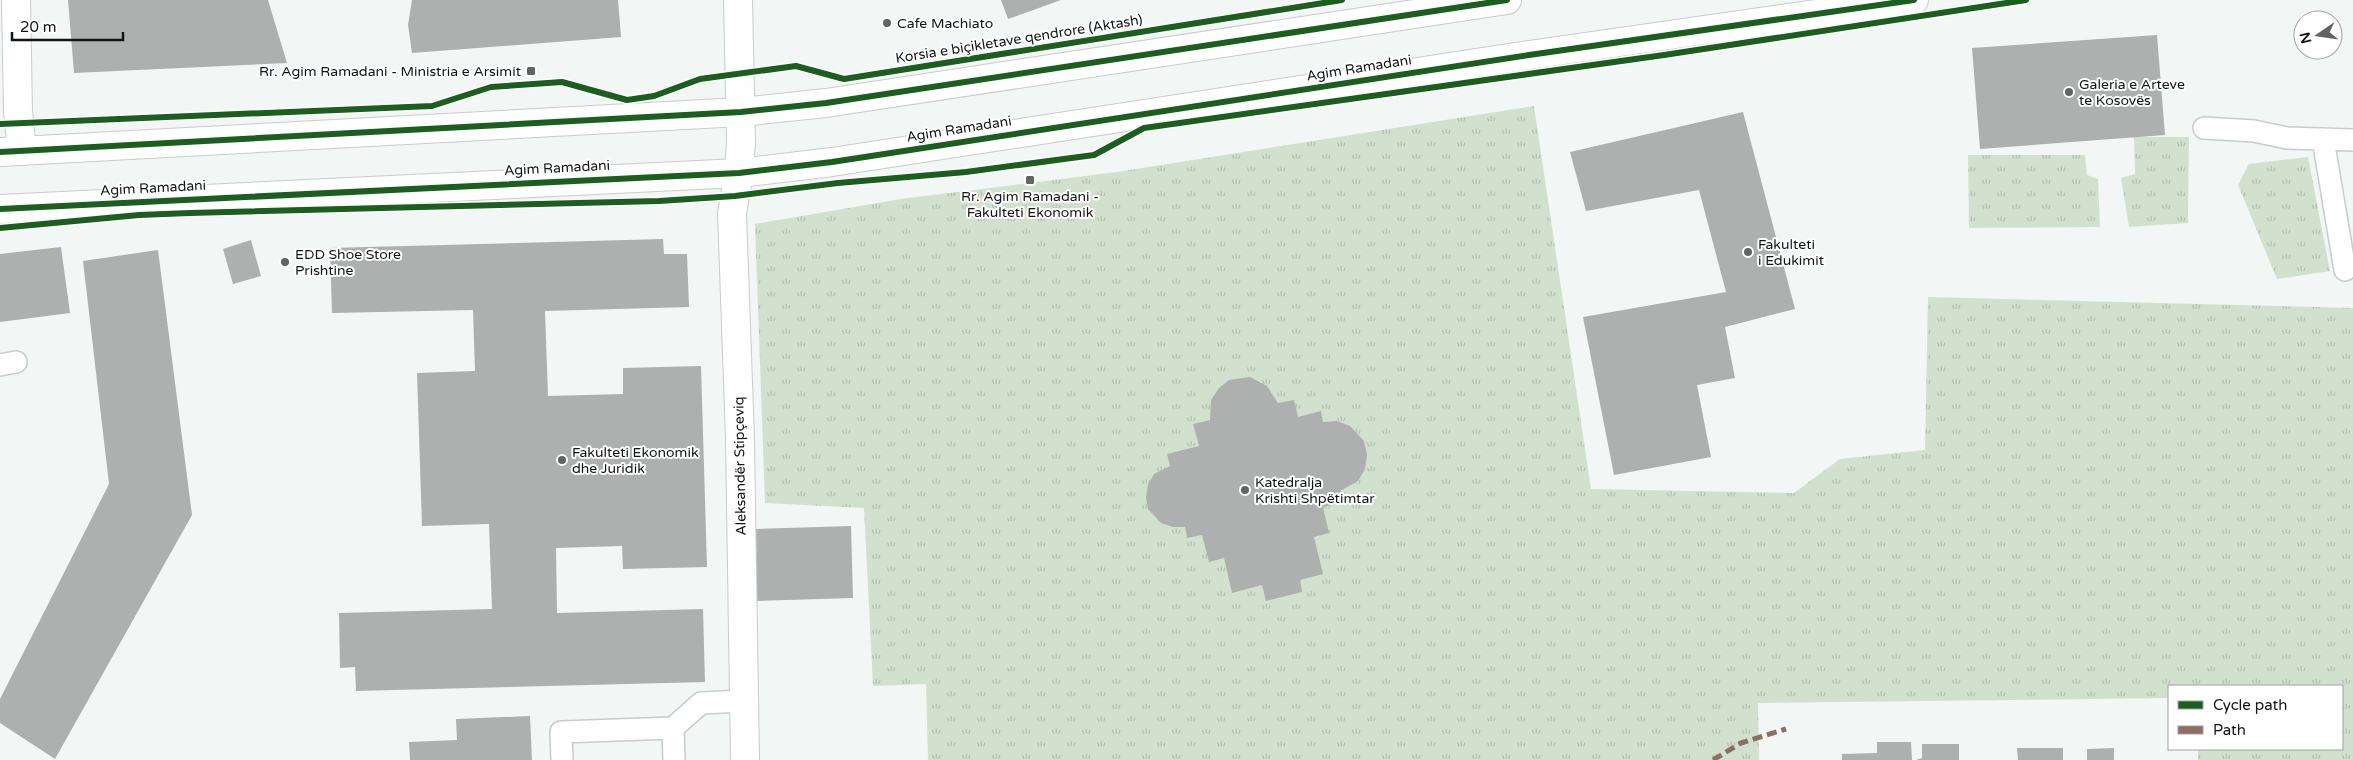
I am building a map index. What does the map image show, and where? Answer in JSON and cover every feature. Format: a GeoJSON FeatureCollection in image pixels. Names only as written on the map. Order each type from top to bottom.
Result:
{"type":"FeatureCollection","features":[{"type":"Feature","properties":{"kind":"main road"},"geometry":{"type":"LineString","coordinates":[[16,0],[18,111],[11,152],[741,112],[846,100],[1507,0]]}},
{"type":"Feature","properties":{"kind":"main road","name":"Aleksandër Stipçeviq"},"geometry":{"type":"LineString","coordinates":[[738,0],[741,112],[740,172],[732,213],[740,439],[745,760]]}},
{"type":"Feature","properties":{"kind":"main road","name":"Agim Ramadani"},"geometry":{"type":"LineString","coordinates":[[0,209],[740,172],[832,162],[1528,55],[1914,0]]}},
{"type":"Feature","properties":{"kind":"lane"},"geometry":{"type":"LineString","coordinates":[[2204,128],[2254,130],[2288,138],[2353,140]]}},
{"type":"Feature","properties":{"kind":"lane"},"geometry":{"type":"LineString","coordinates":[[2323,139],[2345,270]]}},
{"type":"Feature","properties":{"kind":"lane"},"geometry":{"type":"LineString","coordinates":[[562,760],[561,732],[673,728],[701,703],[744,701]]}},
{"type":"Feature","properties":{"kind":"lane"},"geometry":{"type":"LineString","coordinates":[[673,728],[674,760]]}},
{"type":"Feature","properties":{"kind":"green space"},"geometry":{"type":"Polygon","coordinates":[[[1534,106],[1591,489],[1794,493],[1840,459],[1925,450],[1928,297],[2353,308],[2353,760],[2198,760],[2198,750],[2343,750],[2343,685],[2168,685],[2168,698],[1758,703],[1759,760],[928,760],[926,684],[873,686],[864,508],[765,503],[755,224],[901,199],[1117,172],[1534,106]]]}},
{"type":"Feature","properties":{"kind":"green space"},"geometry":{"type":"Polygon","coordinates":[[[2134,137],[2189,137],[2188,223],[2129,227],[2121,178],[2135,174],[2134,137]]]}},
{"type":"Feature","properties":{"kind":"green space"},"geometry":{"type":"Polygon","coordinates":[[[1968,155],[2085,155],[2087,175],[2098,179],[2100,227],[1969,228],[1968,155]]]}},
{"type":"Feature","properties":{"kind":"green space"},"geometry":{"type":"Polygon","coordinates":[[[2308,157],[2330,271],[2277,279],[2238,185],[2249,164],[2308,157]]]}},
{"type":"Feature","properties":{"kind":"building"},"geometry":{"type":"Polygon","coordinates":[[[68,0],[268,0],[287,63],[74,73],[68,0]]]}},
{"type":"Feature","properties":{"kind":"building"},"geometry":{"type":"Polygon","coordinates":[[[412,0],[618,0],[621,37],[412,53],[408,25],[412,0]]]}},
{"type":"Feature","properties":{"kind":"building"},"geometry":{"type":"Polygon","coordinates":[[[1001,0],[1061,0],[1008,19],[1001,0]]]}},
{"type":"Feature","properties":{"kind":"building","name":"Galeria e Arteve te Kosovës"},"geometry":{"type":"Polygon","coordinates":[[[2157,35],[2165,135],[1980,149],[1972,48],[2157,35]]]}},
{"type":"Feature","properties":{"kind":"building"},"geometry":{"type":"Polygon","coordinates":[[[1743,112],[1795,309],[1725,327],[1735,378],[1697,385],[1711,457],[1614,475],[1583,317],[1726,292],[1699,190],[1586,211],[1570,152],[1743,112]]]}},
{"type":"Feature","properties":{"kind":"building","name":"Fakulteti Ekonomik dhe Juridik"},"geometry":{"type":"Polygon","coordinates":[[[663,239],[664,254],[687,254],[689,307],[545,311],[548,396],[623,394],[623,368],[701,366],[707,567],[623,569],[622,546],[556,548],[557,613],[703,609],[705,682],[356,691],[355,667],[340,668],[339,613],[492,609],[489,524],[422,526],[417,373],[475,371],[473,310],[332,313],[330,248],[663,239]]]}},
{"type":"Feature","properties":{"kind":"building"},"geometry":{"type":"Polygon","coordinates":[[[251,240],[261,276],[233,284],[223,249],[251,240]]]}},
{"type":"Feature","properties":{"kind":"building"},"geometry":{"type":"Polygon","coordinates":[[[61,247],[70,313],[0,322],[0,254],[61,247]]]}},
{"type":"Feature","properties":{"kind":"building"},"geometry":{"type":"Polygon","coordinates":[[[158,250],[192,515],[55,759],[0,723],[0,699],[109,484],[83,261],[158,250]]]}},
{"type":"Feature","properties":{"kind":"building","name":"Katedralja Krishti Shpëtimtar"},"geometry":{"type":"Polygon","coordinates":[[[1250,377],[1267,386],[1278,403],[1294,400],[1298,417],[1321,411],[1323,422],[1337,421],[1350,426],[1364,441],[1367,455],[1365,469],[1358,481],[1340,491],[1343,502],[1323,507],[1329,533],[1314,537],[1323,574],[1300,580],[1302,592],[1266,601],[1262,585],[1232,593],[1224,558],[1209,562],[1202,535],[1187,538],[1185,527],[1173,527],[1161,523],[1148,509],[1146,497],[1148,485],[1154,474],[1170,466],[1167,454],[1199,446],[1193,424],[1210,420],[1211,400],[1219,388],[1229,380],[1250,377]]]}},
{"type":"Feature","properties":{"kind":"building"},"geometry":{"type":"Polygon","coordinates":[[[851,526],[853,598],[757,601],[755,529],[851,526]]]}},
{"type":"Feature","properties":{"kind":"building"},"geometry":{"type":"Polygon","coordinates":[[[530,716],[532,760],[410,760],[409,742],[457,740],[456,719],[530,716]]]}},
{"type":"Feature","properties":{"kind":"building"},"geometry":{"type":"Polygon","coordinates":[[[1877,742],[1911,742],[1912,760],[1842,760],[1842,754],[1877,753],[1877,742]]]}},
{"type":"Feature","properties":{"kind":"building"},"geometry":{"type":"Polygon","coordinates":[[[1922,744],[1959,744],[1959,760],[1916,760],[1922,758],[1922,744]]]}},
{"type":"Feature","properties":{"kind":"building"},"geometry":{"type":"Polygon","coordinates":[[[2017,748],[2063,748],[2063,760],[2018,760],[2017,748]]]}},
{"type":"Feature","properties":{"kind":"building"},"geometry":{"type":"Polygon","coordinates":[[[2114,748],[2114,760],[2087,760],[2087,749],[2114,748]]]}},
{"type":"Feature","properties":{"kind":"marked path"},"geometry":{"type":"LineString","coordinates":[[1713,760],[1741,743],[1786,729]]}},
{"type":"Feature","properties":{"kind":"cycle path","name":"Korsia e biçikletave qendrore (Aktash)"},"geometry":{"type":"LineString","coordinates":[[0,124],[432,106],[491,87],[562,82],[627,100],[654,96],[700,79],[796,66],[844,79],[1342,0]]}},
{"type":"Feature","properties":{"kind":"cycle path"},"geometry":{"type":"LineString","coordinates":[[0,152],[741,112],[826,103],[1507,0]]}},
{"type":"Feature","properties":{"kind":"cycle path"},"geometry":{"type":"LineString","coordinates":[[0,209],[739,173],[832,162],[1529,55],[1914,0]]}},
{"type":"Feature","properties":{"kind":"cycle path"},"geometry":{"type":"LineString","coordinates":[[0,228],[139,215],[659,201],[735,196],[838,183],[966,172],[1094,155],[1144,128],[1664,55],[2026,0]]}},
{"type":"Feature","properties":{"kind":"place","name":"Cafe Machiato"},"geometry":{"type":"Point","coordinates":[887,23]}},
{"type":"Feature","properties":{"kind":"place","name":"Rr. Agim Ramadani - Ministria e Arsimit"},"geometry":{"type":"Point","coordinates":[531,71]}},
{"type":"Feature","properties":{"kind":"place","name":"Galeria e Arteve te Kosovës"},"geometry":{"type":"Point","coordinates":[2069,92]}},
{"type":"Feature","properties":{"kind":"place","name":"Rr. Agim Ramadani - Fakulteti Ekonomik"},"geometry":{"type":"Point","coordinates":[1030,180]}},
{"type":"Feature","properties":{"kind":"place","name":"Fakulteti i Edukimit"},"geometry":{"type":"Point","coordinates":[1748,252]}},
{"type":"Feature","properties":{"kind":"place","name":"EDD Shoe Store Prishtine"},"geometry":{"type":"Point","coordinates":[285,262]}},
{"type":"Feature","properties":{"kind":"place","name":"Fakulteti Ekonomik dhe Juridik"},"geometry":{"type":"Point","coordinates":[562,460]}},
{"type":"Feature","properties":{"kind":"place","name":"Katedralja Krishti Shpëtimtar"},"geometry":{"type":"Point","coordinates":[1245,490]}}]}
